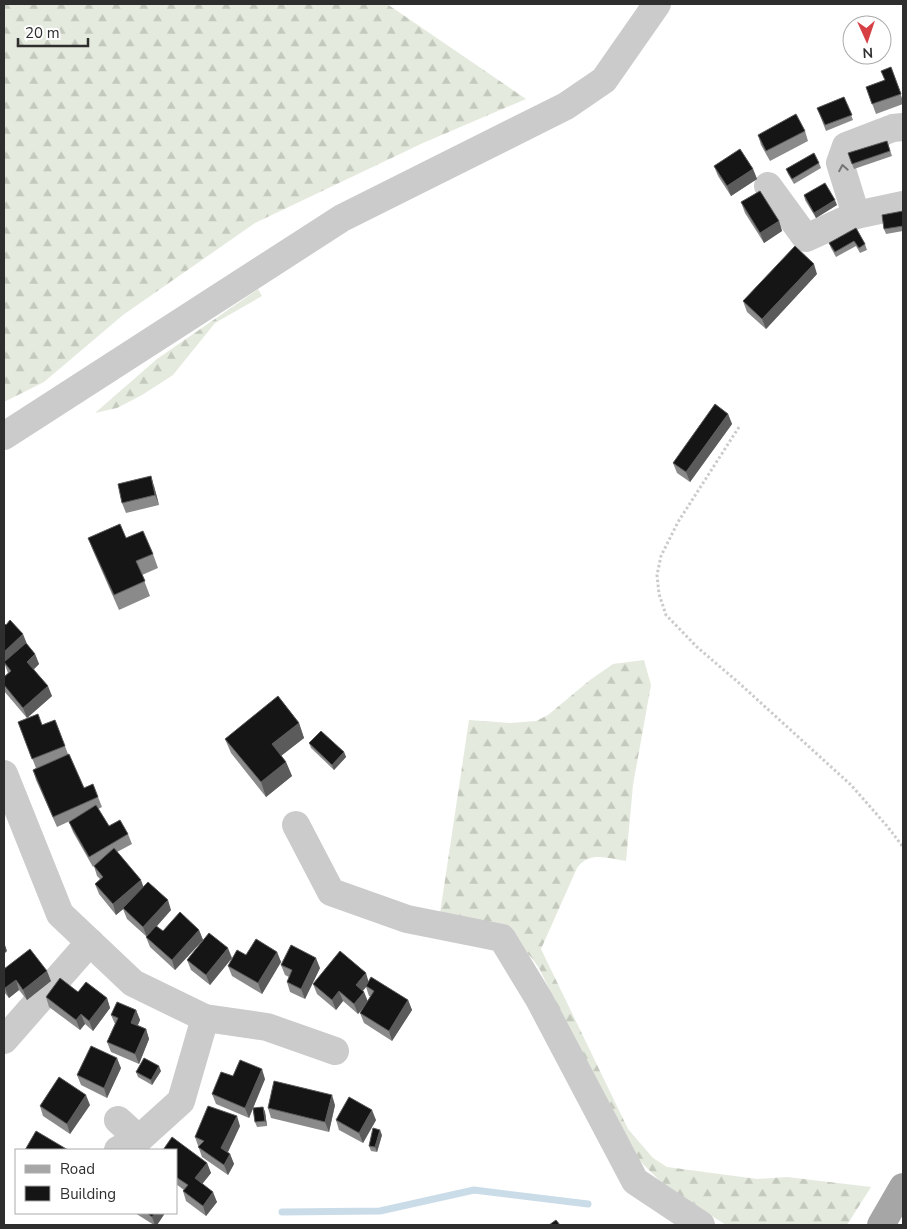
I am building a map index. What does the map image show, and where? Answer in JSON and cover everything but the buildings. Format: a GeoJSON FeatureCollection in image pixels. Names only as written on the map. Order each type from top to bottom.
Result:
{"type":"FeatureCollection","features":[{"type":"Feature","properties":{"kind":"main road"},"geometry":{"type":"LineString","coordinates":[[881,1225],[903,1187]]}},
{"type":"Feature","properties":{"kind":"street"},"geometry":{"type":"LineString","coordinates":[[4,436],[342,218],[566,106],[604,80],[658,4]]}},
{"type":"Feature","properties":{"kind":"street"},"geometry":{"type":"LineString","coordinates":[[856,215],[840,163],[846,146],[893,128],[903,127]]}},
{"type":"Feature","properties":{"kind":"street"},"geometry":{"type":"LineString","coordinates":[[768,186],[806,238],[856,215],[903,205]]}},
{"type":"Feature","properties":{"kind":"street"},"geometry":{"type":"LineString","coordinates":[[4,774],[60,914],[133,983],[205,1018],[267,1027],[335,1051]]}},
{"type":"Feature","properties":{"kind":"street"},"geometry":{"type":"LineString","coordinates":[[296,825],[331,892],[407,919],[502,938],[539,999],[635,1181],[700,1225]]}},
{"type":"Feature","properties":{"kind":"street"},"geometry":{"type":"LineString","coordinates":[[4,1040],[90,942]]}},
{"type":"Feature","properties":{"kind":"street"},"geometry":{"type":"LineString","coordinates":[[118,1120],[128,1145],[181,1101],[205,1018]]}},
{"type":"Feature","properties":{"kind":"path"},"geometry":{"type":"LineString","coordinates":[[739,427],[678,522],[661,556],[657,575],[659,594],[666,615],[696,647],[766,707],[851,785],[903,847]]}},
{"type":"Feature","properties":{"kind":"green space"},"geometry":{"type":"Polygon","coordinates":[[[4,4],[387,4],[526,99],[423,143],[255,223],[123,315],[44,382],[4,402],[4,4]]]}},
{"type":"Feature","properties":{"kind":"green space"},"geometry":{"type":"Polygon","coordinates":[[[258,289],[262,296],[215,323],[173,375],[117,408],[95,413],[157,359],[258,289]]]}},
{"type":"Feature","properties":{"kind":"green space"},"geometry":{"type":"Polygon","coordinates":[[[644,660],[651,685],[633,785],[626,861],[599,857],[587,859],[577,868],[541,949],[628,1129],[653,1158],[667,1167],[757,1179],[787,1177],[871,1187],[847,1225],[726,1225],[665,1186],[639,1160],[539,968],[531,957],[520,947],[439,920],[469,720],[510,723],[536,721],[548,715],[590,680],[613,664],[644,660]]]}},
{"type":"Feature","properties":{"kind":"waterway"},"geometry":{"type":"LineString","coordinates":[[282,1212],[380,1211],[474,1190],[588,1204]]}}]}
